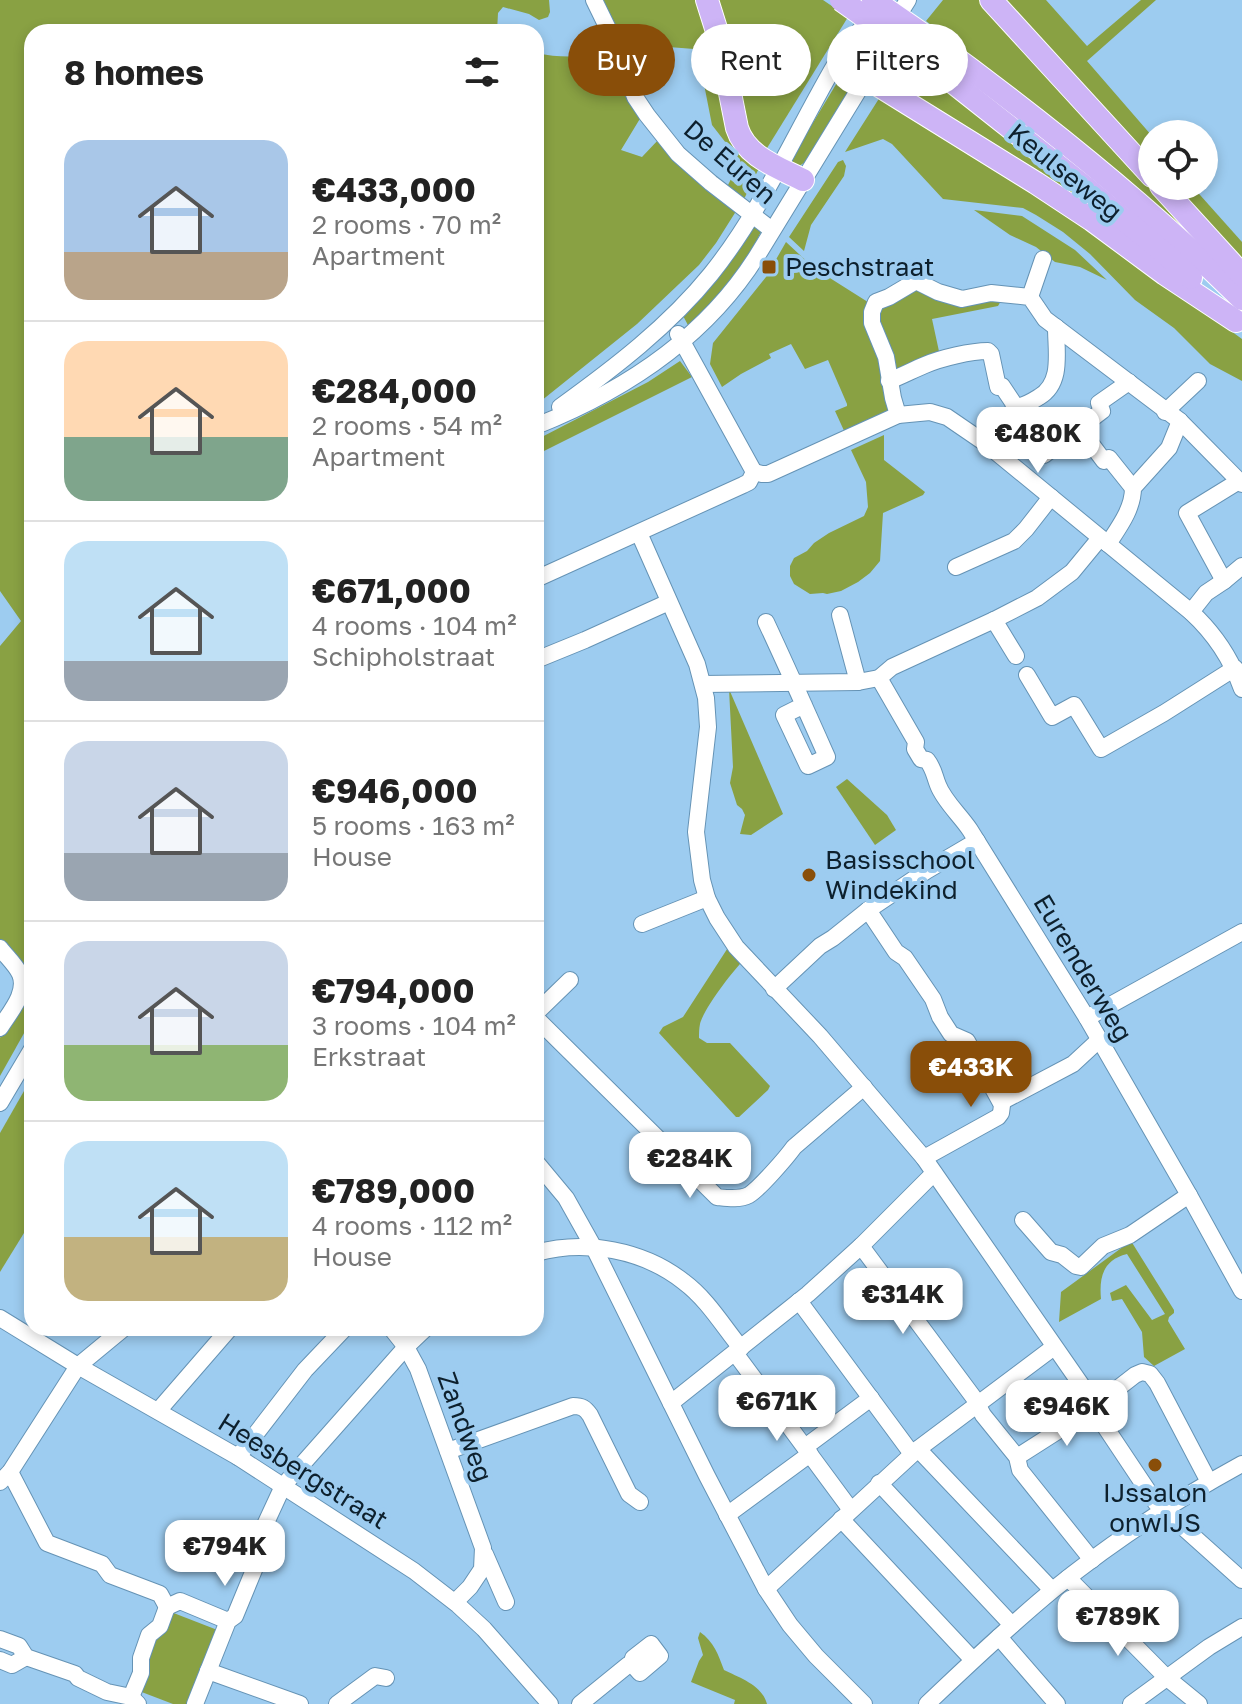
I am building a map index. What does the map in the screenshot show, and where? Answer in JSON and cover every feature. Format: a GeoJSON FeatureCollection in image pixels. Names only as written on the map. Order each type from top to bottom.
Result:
{"type":"FeatureCollection","features":[{"type":"Feature","properties":{"kind":"highway"},"geometry":{"type":"LineString","coordinates":[[707,0],[716,25],[739,135],[750,150],[803,180]]}},
{"type":"Feature","properties":{"kind":"highway","name":"Keulseweg"},"geometry":{"type":"LineString","coordinates":[[841,0],[883,24]]}},
{"type":"Feature","properties":{"kind":"highway","name":"Keulseweg"},"geometry":{"type":"LineString","coordinates":[[873,0],[899,24]]}},
{"type":"Feature","properties":{"kind":"highway"},"geometry":{"type":"LineString","coordinates":[[991,0],[1138,161]]}},
{"type":"Feature","properties":{"kind":"highway","name":"Keulseweg"},"geometry":{"type":"LineString","coordinates":[[968,86],[1240,316]]}},
{"type":"Feature","properties":{"kind":"highway"},"geometry":{"type":"LineString","coordinates":[[895,96],[1036,183],[1165,274],[1240,316]]}},
{"type":"Feature","properties":{"kind":"highway"},"geometry":{"type":"LineString","coordinates":[[1174,200],[1242,275]]}},
{"type":"Feature","properties":{"kind":"street","name":"De Euren"},"geometry":{"type":"LineString","coordinates":[[594,0],[635,97],[647,115],[678,154],[772,230]]}},
{"type":"Feature","properties":{"kind":"street"},"geometry":{"type":"LineString","coordinates":[[865,24],[883,0]]}},
{"type":"Feature","properties":{"kind":"street"},"geometry":{"type":"LineString","coordinates":[[893,24],[908,0]]}},
{"type":"Feature","properties":{"kind":"street"},"geometry":{"type":"LineString","coordinates":[[544,419],[610,371],[669,319],[711,273],[779,168],[827,79]]}},
{"type":"Feature","properties":{"kind":"street"},"geometry":{"type":"LineString","coordinates":[[544,422],[627,381],[683,342],[718,308],[748,269],[855,96]]}},
{"type":"Feature","properties":{"kind":"street"},"geometry":{"type":"LineString","coordinates":[[1030,297],[1043,259]]}},
{"type":"Feature","properties":{"kind":"street"},"geometry":{"type":"LineString","coordinates":[[898,415],[886,357],[872,323],[876,302],[916,281],[962,299],[991,293],[1030,297],[1045,319],[1180,421],[1241,483],[1187,513],[1224,581]]}},
{"type":"Feature","properties":{"kind":"street"},"geometry":{"type":"LineString","coordinates":[[669,319],[757,474],[768,474],[898,415],[930,412],[947,417],[985,443],[1191,612],[1216,638],[1235,668],[1242,689]]}},
{"type":"Feature","properties":{"kind":"street"},"geometry":{"type":"LineString","coordinates":[[985,443],[1011,413],[1046,393],[1054,383],[1056,327]]}},
{"type":"Feature","properties":{"kind":"street"},"geometry":{"type":"LineString","coordinates":[[889,381],[934,362],[988,351],[998,387],[1002,386],[1019,431],[1040,455],[1102,411],[1099,403],[1129,382]]}},
{"type":"Feature","properties":{"kind":"street"},"geometry":{"type":"LineString","coordinates":[[1165,412],[1198,381]]}},
{"type":"Feature","properties":{"kind":"street"},"geometry":{"type":"LineString","coordinates":[[1133,488],[1169,448],[1180,421]]}},
{"type":"Feature","properties":{"kind":"street"},"geometry":{"type":"LineString","coordinates":[[703,684],[858,682],[879,678],[892,667],[1037,598],[1072,572],[1104,541],[1122,522],[1133,500],[1133,488],[1109,458],[1104,461],[1080,429]]}},
{"type":"Feature","properties":{"kind":"street"},"geometry":{"type":"LineString","coordinates":[[544,575],[743,485],[749,482],[754,472]]}},
{"type":"Feature","properties":{"kind":"street"},"geometry":{"type":"LineString","coordinates":[[956,567],[1014,541],[1051,497]]}},
{"type":"Feature","properties":{"kind":"street"},"geometry":{"type":"LineString","coordinates":[[639,533],[703,684],[708,727],[696,832],[702,880],[723,930],[820,1036],[924,1158],[1089,1396],[1107,1431],[1156,1503],[1242,1580]]}},
{"type":"Feature","properties":{"kind":"street"},"geometry":{"type":"LineString","coordinates":[[1191,612],[1206,593],[1242,566]]}},
{"type":"Feature","properties":{"kind":"street"},"geometry":{"type":"LineString","coordinates":[[544,657],[669,602]]}},
{"type":"Feature","properties":{"kind":"street"},"geometry":{"type":"LineString","coordinates":[[840,615],[858,682]]}},
{"type":"Feature","properties":{"kind":"street"},"geometry":{"type":"LineString","coordinates":[[994,620],[1016,656]]}},
{"type":"Feature","properties":{"kind":"street"},"geometry":{"type":"LineString","coordinates":[[766,622],[804,705]]}},
{"type":"Feature","properties":{"kind":"street"},"geometry":{"type":"LineString","coordinates":[[1027,675],[1052,717],[1074,705],[1101,749],[1235,668]]}},
{"type":"Feature","properties":{"kind":"street","name":"Eurenderweg"},"geometry":{"type":"LineString","coordinates":[[879,678],[916,742],[915,749],[921,759],[927,760],[936,774],[938,784],[1100,1039],[1242,1291]]}},
{"type":"Feature","properties":{"kind":"street"},"geometry":{"type":"LineString","coordinates":[[774,989],[820,946],[868,910],[977,841]]}},
{"type":"Feature","properties":{"kind":"street"},"geometry":{"type":"LineString","coordinates":[[642,924],[707,898]]}},
{"type":"Feature","properties":{"kind":"street"},"geometry":{"type":"LineString","coordinates":[[868,910],[933,999],[951,1034],[967,1041],[1001,1102],[1002,1110],[998,1117],[924,1158]]}},
{"type":"Feature","properties":{"kind":"street"},"geometry":{"type":"LineString","coordinates":[[1087,1018],[1242,932]]}},
{"type":"Feature","properties":{"kind":"street"},"geometry":{"type":"LineString","coordinates":[[0,948],[20,973],[22,983],[18,999],[0,1028]]}},
{"type":"Feature","properties":{"kind":"street"},"geometry":{"type":"LineString","coordinates":[[544,1008],[570,980]]}},
{"type":"Feature","properties":{"kind":"street"},"geometry":{"type":"LineString","coordinates":[[544,1024],[717,1197],[738,1198],[750,1194],[794,1147],[864,1087]]}},
{"type":"Feature","properties":{"kind":"street"},"geometry":{"type":"LineString","coordinates":[[1001,1102],[1073,1064],[1100,1039]]}},
{"type":"Feature","properties":{"kind":"street"},"geometry":{"type":"LineString","coordinates":[[0,1103],[24,1062]]}},
{"type":"Feature","properties":{"kind":"street"},"geometry":{"type":"LineString","coordinates":[[544,1172],[566,1198],[594,1248],[766,1589],[816,1656],[864,1704]]}},
{"type":"Feature","properties":{"kind":"street"},"geometry":{"type":"LineString","coordinates":[[671,1403],[799,1301],[861,1246],[934,1173]]}},
{"type":"Feature","properties":{"kind":"street"},"geometry":{"type":"LineString","coordinates":[[1023,1220],[1051,1252],[1081,1267],[1103,1246],[1130,1235],[1189,1195]]}},
{"type":"Feature","properties":{"kind":"street"},"geometry":{"type":"LineString","coordinates":[[861,1246],[1017,1457],[1020,1470],[1092,1560]]}},
{"type":"Feature","properties":{"kind":"street"},"geometry":{"type":"LineString","coordinates":[[544,1251],[594,1248],[631,1254],[673,1273],[697,1293],[808,1451],[846,1515],[973,1660]]}},
{"type":"Feature","properties":{"kind":"street"},"geometry":{"type":"LineString","coordinates":[[799,1301],[915,1451],[1052,1590]]}},
{"type":"Feature","properties":{"kind":"street","name":"Heesbergstraat"},"geometry":{"type":"LineString","coordinates":[[0,1318],[24,1333]]}},
{"type":"Feature","properties":{"kind":"street","name":"Heesbergstraat"},"geometry":{"type":"LineString","coordinates":[[29,1336],[238,1457],[378,1546],[455,1602],[506,1652],[550,1704]]}},
{"type":"Feature","properties":{"kind":"street"},"geometry":{"type":"LineString","coordinates":[[114,1336],[78,1366],[5,1477],[47,1543],[102,1564],[110,1575],[160,1594],[167,1607]]}},
{"type":"Feature","properties":{"kind":"street"},"geometry":{"type":"LineString","coordinates":[[158,1411],[223,1336]]}},
{"type":"Feature","properties":{"kind":"street"},"geometry":{"type":"LineString","coordinates":[[238,1457],[305,1370],[337,1336]]}},
{"type":"Feature","properties":{"kind":"street","name":"Zandweg"},"geometry":{"type":"LineString","coordinates":[[397,1336],[418,1369],[483,1548],[506,1602]]}},
{"type":"Feature","properties":{"kind":"street"},"geometry":{"type":"LineString","coordinates":[[195,1704],[228,1621],[235,1616],[256,1565],[252,1553],[283,1486],[418,1336]]}},
{"type":"Feature","properties":{"kind":"street"},"geometry":{"type":"LineString","coordinates":[[766,1589],[915,1451],[1054,1347]]}},
{"type":"Feature","properties":{"kind":"street"},"geometry":{"type":"LineString","coordinates":[[1017,1457],[1142,1372],[1150,1374],[1157,1383],[1209,1482]]}},
{"type":"Feature","properties":{"kind":"street"},"geometry":{"type":"LineString","coordinates":[[727,1515],[871,1398]]}},
{"type":"Feature","properties":{"kind":"street"},"geometry":{"type":"LineString","coordinates":[[448,1451],[580,1406],[590,1415],[629,1494],[640,1502]]}},
{"type":"Feature","properties":{"kind":"street"},"geometry":{"type":"LineString","coordinates":[[927,1704],[1052,1590],[1165,1510],[1242,1464]]}},
{"type":"Feature","properties":{"kind":"street"},"geometry":{"type":"LineString","coordinates":[[879,1483],[1005,1631],[1057,1704]]}},
{"type":"Feature","properties":{"kind":"street"},"geometry":{"type":"LineString","coordinates":[[455,1602],[482,1569],[483,1548]]}},
{"type":"Feature","properties":{"kind":"street"},"geometry":{"type":"LineString","coordinates":[[1068,1578],[1166,1677],[1199,1704]]}},
{"type":"Feature","properties":{"kind":"street"},"geometry":{"type":"LineString","coordinates":[[0,1639],[19,1646],[26,1657],[75,1674],[107,1692],[134,1701],[141,1673],[141,1658],[149,1635],[160,1626],[167,1607],[180,1601],[228,1621]]}},
{"type":"Feature","properties":{"kind":"street"},"geometry":{"type":"LineString","coordinates":[[1131,1704],[1242,1627]]}},
{"type":"Feature","properties":{"kind":"street"},"geometry":{"type":"LineString","coordinates":[[0,1660],[12,1665],[26,1657]]}},
{"type":"Feature","properties":{"kind":"street"},"geometry":{"type":"LineString","coordinates":[[580,1704],[632,1664]]}},
{"type":"Feature","properties":{"kind":"street"},"geometry":{"type":"LineString","coordinates":[[208,1671],[300,1704]]}},
{"type":"Feature","properties":{"kind":"street"},"geometry":{"type":"LineString","coordinates":[[337,1704],[375,1676],[386,1678]]}},
{"type":"Feature","properties":{"kind":"green space"},"geometry":{"type":"Polygon","coordinates":[[[0,0],[549,0],[548,17],[539,20],[503,7],[498,13],[497,24],[24,24],[24,965],[0,939],[0,646],[21,621],[0,591],[0,0]]]}},
{"type":"Feature","properties":{"kind":"green space"},"geometry":{"type":"Polygon","coordinates":[[[600,0],[701,0],[710,24],[691,24],[691,49],[675,48],[675,24],[611,24],[600,0]]]}},
{"type":"Feature","properties":{"kind":"green space"},"geometry":{"type":"Polygon","coordinates":[[[714,0],[823,0],[848,17],[844,24],[827,24],[827,51],[811,77],[811,24],[720,24],[714,0]]]}},
{"type":"Feature","properties":{"kind":"green space"},"geometry":{"type":"Polygon","coordinates":[[[943,0],[987,0],[1138,166],[1138,192],[968,53],[968,24],[930,24],[926,21],[943,0]]]}},
{"type":"Feature","properties":{"kind":"green space"},"geometry":{"type":"Polygon","coordinates":[[[1005,0],[1046,0],[1087,46],[1141,0],[1156,0],[1087,61],[1138,120],[1138,145],[1005,0]]]}},
{"type":"Feature","properties":{"kind":"green space"},"geometry":{"type":"Polygon","coordinates":[[[544,54],[568,56],[568,96],[633,96],[641,117],[621,150],[642,157],[659,139],[721,194],[740,161],[712,125],[706,96],[736,96],[761,164],[745,197],[699,265],[637,324],[544,399],[544,54]]]}},
{"type":"Feature","properties":{"kind":"green space"},"geometry":{"type":"Polygon","coordinates":[[[738,96],[799,96],[764,153],[749,138],[738,96]]]}},
{"type":"Feature","properties":{"kind":"green space"},"geometry":{"type":"Polygon","coordinates":[[[829,96],[848,96],[805,162],[798,167],[791,165],[793,156],[829,96]]]}},
{"type":"Feature","properties":{"kind":"green space"},"geometry":{"type":"Polygon","coordinates":[[[904,96],[956,96],[1140,240],[904,96]]]}},
{"type":"Feature","properties":{"kind":"green space"},"geometry":{"type":"Polygon","coordinates":[[[880,97],[1115,247],[1242,339],[1242,381],[1210,364],[1174,328],[1135,300],[1090,254],[1036,215],[1023,208],[943,199],[892,144],[883,139],[845,152],[880,97]]]}},
{"type":"Feature","properties":{"kind":"green space"},"geometry":{"type":"Polygon","coordinates":[[[843,160],[846,166],[844,176],[811,225],[804,251],[789,237],[838,162],[843,160]]]}},
{"type":"Feature","properties":{"kind":"green space"},"geometry":{"type":"Polygon","coordinates":[[[1147,200],[1169,200],[1242,280],[1147,200]]]}},
{"type":"Feature","properties":{"kind":"green space"},"geometry":{"type":"Polygon","coordinates":[[[1184,200],[1204,200],[1242,242],[1242,266],[1184,200]]]}},
{"type":"Feature","properties":{"kind":"green space"},"geometry":{"type":"Polygon","coordinates":[[[974,210],[1022,216],[1075,250],[1107,280],[1080,267],[1055,262],[974,210]]]}},
{"type":"Feature","properties":{"kind":"green space"},"geometry":{"type":"Polygon","coordinates":[[[756,223],[763,228],[748,257],[729,284],[689,327],[681,312],[756,223]]]}},
{"type":"Feature","properties":{"kind":"green space"},"geometry":{"type":"Polygon","coordinates":[[[786,242],[814,268],[871,304],[894,413],[846,435],[835,411],[847,404],[828,360],[805,369],[791,344],[769,354],[771,358],[722,387],[710,364],[713,343],[766,277],[786,242]]]}},
{"type":"Feature","properties":{"kind":"green space"},"geometry":{"type":"Polygon","coordinates":[[[919,287],[1002,299],[998,306],[932,319],[940,356],[898,373],[880,329],[880,309],[919,287]]]}},
{"type":"Feature","properties":{"kind":"green space"},"geometry":{"type":"Polygon","coordinates":[[[680,361],[692,377],[544,451],[544,436],[648,382],[680,361]]]}},
{"type":"Feature","properties":{"kind":"green space"},"geometry":{"type":"Polygon","coordinates":[[[884,435],[884,460],[925,492],[883,513],[880,561],[870,573],[841,591],[810,594],[794,584],[790,566],[794,558],[814,543],[864,516],[868,507],[866,482],[851,450],[884,435]]]}},
{"type":"Feature","properties":{"kind":"green space"},"geometry":{"type":"Polygon","coordinates":[[[729,689],[783,814],[751,835],[740,834],[745,815],[737,805],[730,783],[733,767],[729,689]]]}},
{"type":"Feature","properties":{"kind":"green space"},"geometry":{"type":"Polygon","coordinates":[[[847,779],[887,815],[896,830],[875,845],[836,787],[847,779]]]}},
{"type":"Feature","properties":{"kind":"green space"},"geometry":{"type":"Polygon","coordinates":[[[731,943],[744,960],[707,1010],[700,1024],[699,1038],[707,1043],[730,1043],[770,1086],[739,1117],[659,1033],[663,1027],[683,1017],[731,943]]]}},
{"type":"Feature","properties":{"kind":"green space"},"geometry":{"type":"Polygon","coordinates":[[[24,997],[24,1033],[0,1076],[0,1038],[24,997]]]}},
{"type":"Feature","properties":{"kind":"green space"},"geometry":{"type":"Polygon","coordinates":[[[24,1091],[24,1233],[0,1272],[0,1133],[24,1091]]]}},
{"type":"Feature","properties":{"kind":"green space"},"geometry":{"type":"Polygon","coordinates":[[[1131,1241],[1174,1310],[1168,1321],[1185,1349],[1154,1366],[1144,1357],[1142,1332],[1122,1299],[1112,1301],[1110,1293],[1126,1285],[1152,1320],[1165,1314],[1127,1254],[1113,1260],[1104,1270],[1101,1299],[1059,1322],[1061,1292],[1131,1241]]]}},
{"type":"Feature","properties":{"kind":"green space"},"geometry":{"type":"Polygon","coordinates":[[[171,1612],[220,1631],[191,1704],[173,1704],[139,1691],[154,1639],[171,1612]]]}},
{"type":"Feature","properties":{"kind":"green space"},"geometry":{"type":"Polygon","coordinates":[[[700,1632],[712,1644],[724,1670],[755,1687],[767,1704],[734,1704],[735,1700],[691,1682],[703,1655],[698,1638],[700,1632]]]}},
{"type":"Feature","properties":{"kind":"place","name":"Peschstraat"},"geometry":{"type":"Point","coordinates":[769,267]}},
{"type":"Feature","properties":{"kind":"place","name":"Basisschool Windekind"},"geometry":{"type":"Point","coordinates":[809,875]}},
{"type":"Feature","properties":{"kind":"place","name":"IJssalon onwIJS"},"geometry":{"type":"Point","coordinates":[1155,1465]}}]}
